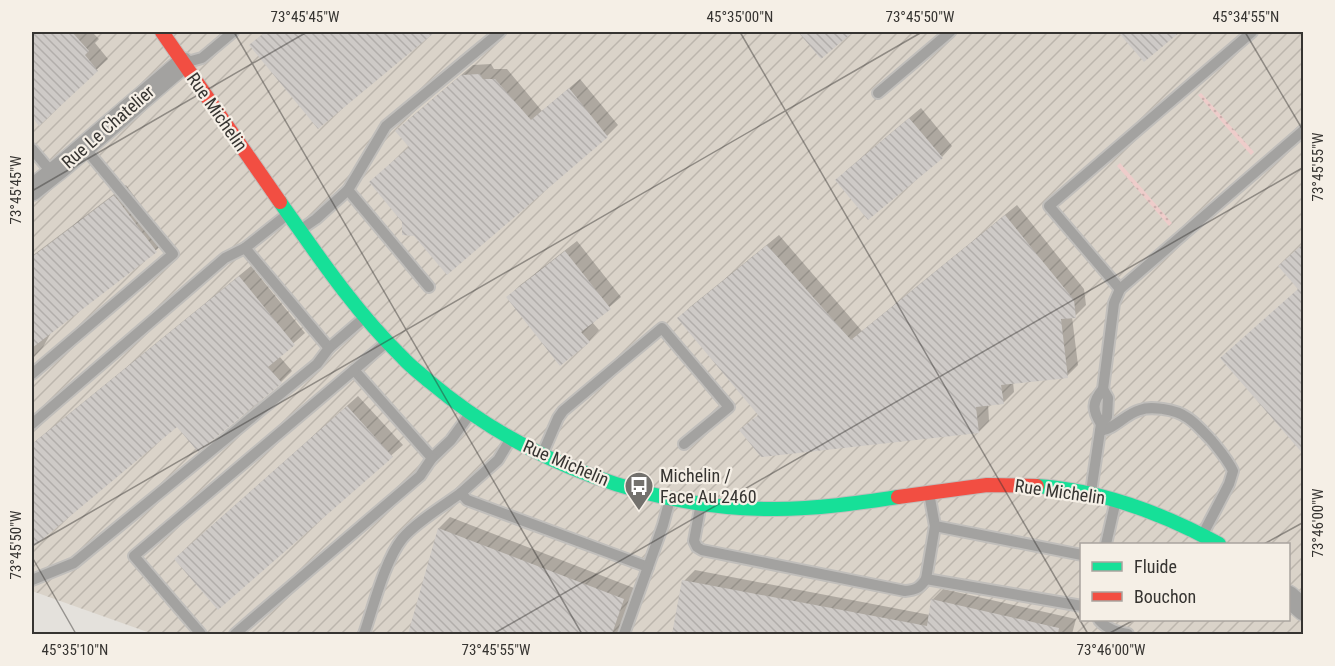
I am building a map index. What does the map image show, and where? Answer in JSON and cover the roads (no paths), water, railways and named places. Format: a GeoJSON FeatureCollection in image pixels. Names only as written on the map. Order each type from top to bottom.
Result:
{"type":"FeatureCollection","features":[{"type":"Feature","properties":{"kind":"street","name":"Rue Michelin"},"geometry":{"type":"LineString","coordinates":[[162,32],[339,285],[387,342],[428,381],[470,413],[542,455],[640,492],[670,499],[754,508],[801,509],[929,491],[1003,485],[1051,487],[1116,500],[1161,515],[1217,543]]}},
{"type":"Feature","properties":{"kind":"street","name":"Rue Le Chatelier"},"geometry":{"type":"LineString","coordinates":[[32,190],[183,63]]}},
{"type":"Feature","properties":{"kind":"street"},"geometry":{"type":"LineString","coordinates":[[1290,598],[1304,610]]}},
{"type":"Feature","properties":{"kind":"lane"},"geometry":{"type":"LineString","coordinates":[[183,63],[201,57],[232,32]]}},
{"type":"Feature","properties":{"kind":"lane"},"geometry":{"type":"LineString","coordinates":[[300,230],[348,190],[386,126],[500,32]]}},
{"type":"Feature","properties":{"kind":"lane"},"geometry":{"type":"LineString","coordinates":[[878,93],[950,32]]}},
{"type":"Feature","properties":{"kind":"lane"},"geometry":{"type":"LineString","coordinates":[[1120,289],[1049,206],[1252,32]]}},
{"type":"Feature","properties":{"kind":"lane"},"geometry":{"type":"LineString","coordinates":[[1091,494],[1100,428],[1107,417],[1108,398],[1103,389],[1114,303],[1120,289],[1304,130]]}},
{"type":"Feature","properties":{"kind":"lane"},"geometry":{"type":"LineString","coordinates":[[32,374],[173,254],[84,147]]}},
{"type":"Feature","properties":{"kind":"lane"},"geometry":{"type":"LineString","coordinates":[[32,149],[53,174]]}},
{"type":"Feature","properties":{"kind":"lane"},"geometry":{"type":"LineString","coordinates":[[348,190],[429,287]]}},
{"type":"Feature","properties":{"kind":"lane"},"geometry":{"type":"LineString","coordinates":[[32,424],[225,258],[245,248],[288,213]]}},
{"type":"Feature","properties":{"kind":"lane"},"geometry":{"type":"LineString","coordinates":[[245,248],[329,348]]}},
{"type":"Feature","properties":{"kind":"lane"},"geometry":{"type":"LineString","coordinates":[[32,580],[74,563],[316,364],[329,348],[365,317]]}},
{"type":"Feature","properties":{"kind":"lane"},"geometry":{"type":"LineString","coordinates":[[542,455],[563,411],[662,328],[729,406],[684,444]]}},
{"type":"Feature","properties":{"kind":"lane"},"geometry":{"type":"LineString","coordinates":[[201,634],[134,556],[387,342]]}},
{"type":"Feature","properties":{"kind":"lane"},"geometry":{"type":"LineString","coordinates":[[354,370],[432,458]]}},
{"type":"Feature","properties":{"kind":"lane"},"geometry":{"type":"LineString","coordinates":[[1100,428],[1110,428],[1138,410],[1147,408],[1183,414],[1197,425],[1224,456],[1233,471],[1229,484],[1203,535]]}},
{"type":"Feature","properties":{"kind":"lane"},"geometry":{"type":"LineString","coordinates":[[235,634],[420,477],[432,458],[451,440],[470,413]]}},
{"type":"Feature","properties":{"kind":"lane"},"geometry":{"type":"LineString","coordinates":[[364,634],[392,554],[401,540],[461,493],[498,460],[511,438]]}},
{"type":"Feature","properties":{"kind":"lane"},"geometry":{"type":"LineString","coordinates":[[701,503],[694,541],[702,550],[905,591],[916,590],[926,579],[935,526],[929,491]]}},
{"type":"Feature","properties":{"kind":"lane"},"geometry":{"type":"LineString","coordinates":[[461,493],[472,502],[648,567]]}},
{"type":"Feature","properties":{"kind":"lane"},"geometry":{"type":"LineString","coordinates":[[624,634],[670,499]]}},
{"type":"Feature","properties":{"kind":"lane"},"geometry":{"type":"LineString","coordinates":[[1106,543],[1116,500]]}},
{"type":"Feature","properties":{"kind":"lane"},"geometry":{"type":"LineString","coordinates":[[935,526],[1080,555]]}},
{"type":"Feature","properties":{"kind":"lane"},"geometry":{"type":"LineString","coordinates":[[926,579],[1080,606]]}},
{"type":"Feature","properties":{"kind":"lane"},"geometry":{"type":"LineString","coordinates":[[1100,621],[1111,630],[1128,634]]}},
{"type":"Feature","properties":{"kind":"place","name":"Michelin / Face Au 2460"},"geometry":{"type":"Point","coordinates":[639,512]}}]}
